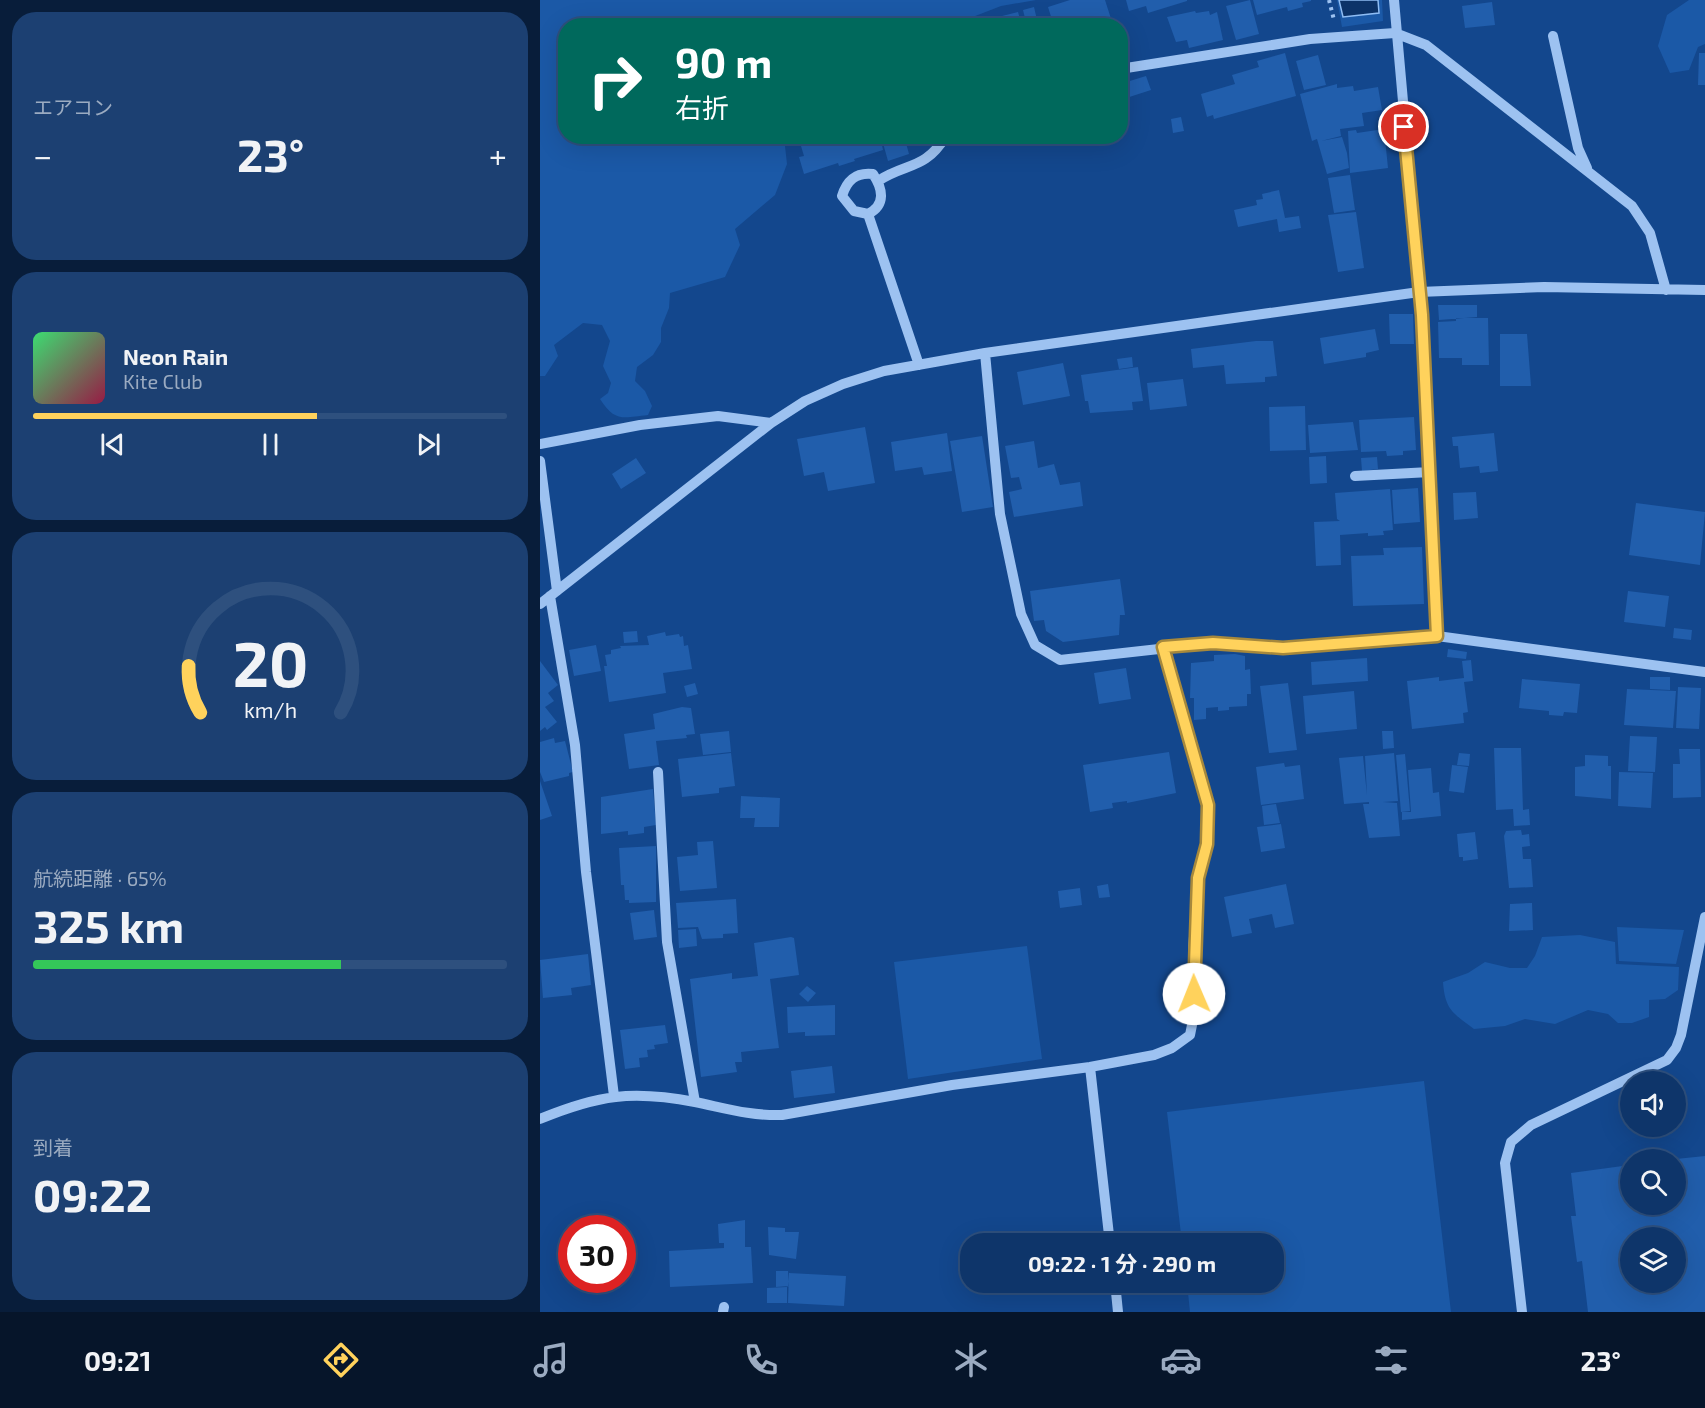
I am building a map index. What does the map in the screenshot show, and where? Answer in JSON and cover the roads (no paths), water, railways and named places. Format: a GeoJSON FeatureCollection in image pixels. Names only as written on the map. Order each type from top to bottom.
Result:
{"type":"FeatureCollection","features":[{"type":"Feature","properties":{"kind":"street"},"geometry":{"type":"LineString","coordinates":[[1394,0],[1395,33],[1419,292],[1437,636]]}},
{"type":"Feature","properties":{"kind":"street"},"geometry":{"type":"LineString","coordinates":[[1128,68],[1310,39],[1395,33],[1426,45],[1632,206],[1650,233],[1666,290]]}},
{"type":"Feature","properties":{"kind":"street"},"geometry":{"type":"LineString","coordinates":[[1553,36],[1578,148],[1588,171]]}},
{"type":"Feature","properties":{"kind":"street"},"geometry":{"type":"LineString","coordinates":[[878,181],[903,169],[918,165],[938,144]]}},
{"type":"Feature","properties":{"kind":"street"},"geometry":{"type":"LineString","coordinates":[[863,173],[873,174],[878,181],[882,197],[880,205],[868,214],[854,211],[842,196],[850,179],[863,173]]}},
{"type":"Feature","properties":{"kind":"street"},"geometry":{"type":"LineString","coordinates":[[868,214],[919,365]]}},
{"type":"Feature","properties":{"kind":"street"},"geometry":{"type":"LineString","coordinates":[[540,604],[771,423],[805,401],[843,384],[884,371],[985,353],[1419,292],[1544,287],[1705,290]]}},
{"type":"Feature","properties":{"kind":"street"},"geometry":{"type":"LineString","coordinates":[[985,353],[1000,514],[1021,614],[1035,645],[1060,660],[1213,643],[1283,648],[1437,636],[1705,672]]}},
{"type":"Feature","properties":{"kind":"street"},"geometry":{"type":"LineString","coordinates":[[540,444],[640,425],[718,416],[771,423]]}},
{"type":"Feature","properties":{"kind":"street"},"geometry":{"type":"LineString","coordinates":[[540,461],[574,745],[586,872],[614,1096]]}},
{"type":"Feature","properties":{"kind":"street"},"geometry":{"type":"LineString","coordinates":[[1355,476],[1430,472]]}},
{"type":"Feature","properties":{"kind":"street"},"geometry":{"type":"LineString","coordinates":[[540,1119],[574,1105],[614,1096],[648,1096],[695,1102],[758,1116],[782,1115],[952,1085],[1090,1067],[1154,1055],[1172,1048],[1190,1035],[1194,1015],[1193,951],[1198,878],[1207,844],[1208,805],[1163,647]]}},
{"type":"Feature","properties":{"kind":"street"},"geometry":{"type":"LineString","coordinates":[[658,772],[667,942],[695,1102]]}},
{"type":"Feature","properties":{"kind":"street"},"geometry":{"type":"LineString","coordinates":[[1522,1312],[1505,1163],[1511,1142],[1531,1125],[1666,1060],[1676,1048],[1681,1035],[1705,917]]}},
{"type":"Feature","properties":{"kind":"street"},"geometry":{"type":"LineString","coordinates":[[1090,1067],[1109,1233]]}},
{"type":"Feature","properties":{"kind":"street"},"geometry":{"type":"LineString","coordinates":[[1116,1293],[1118,1312]]}}]}
